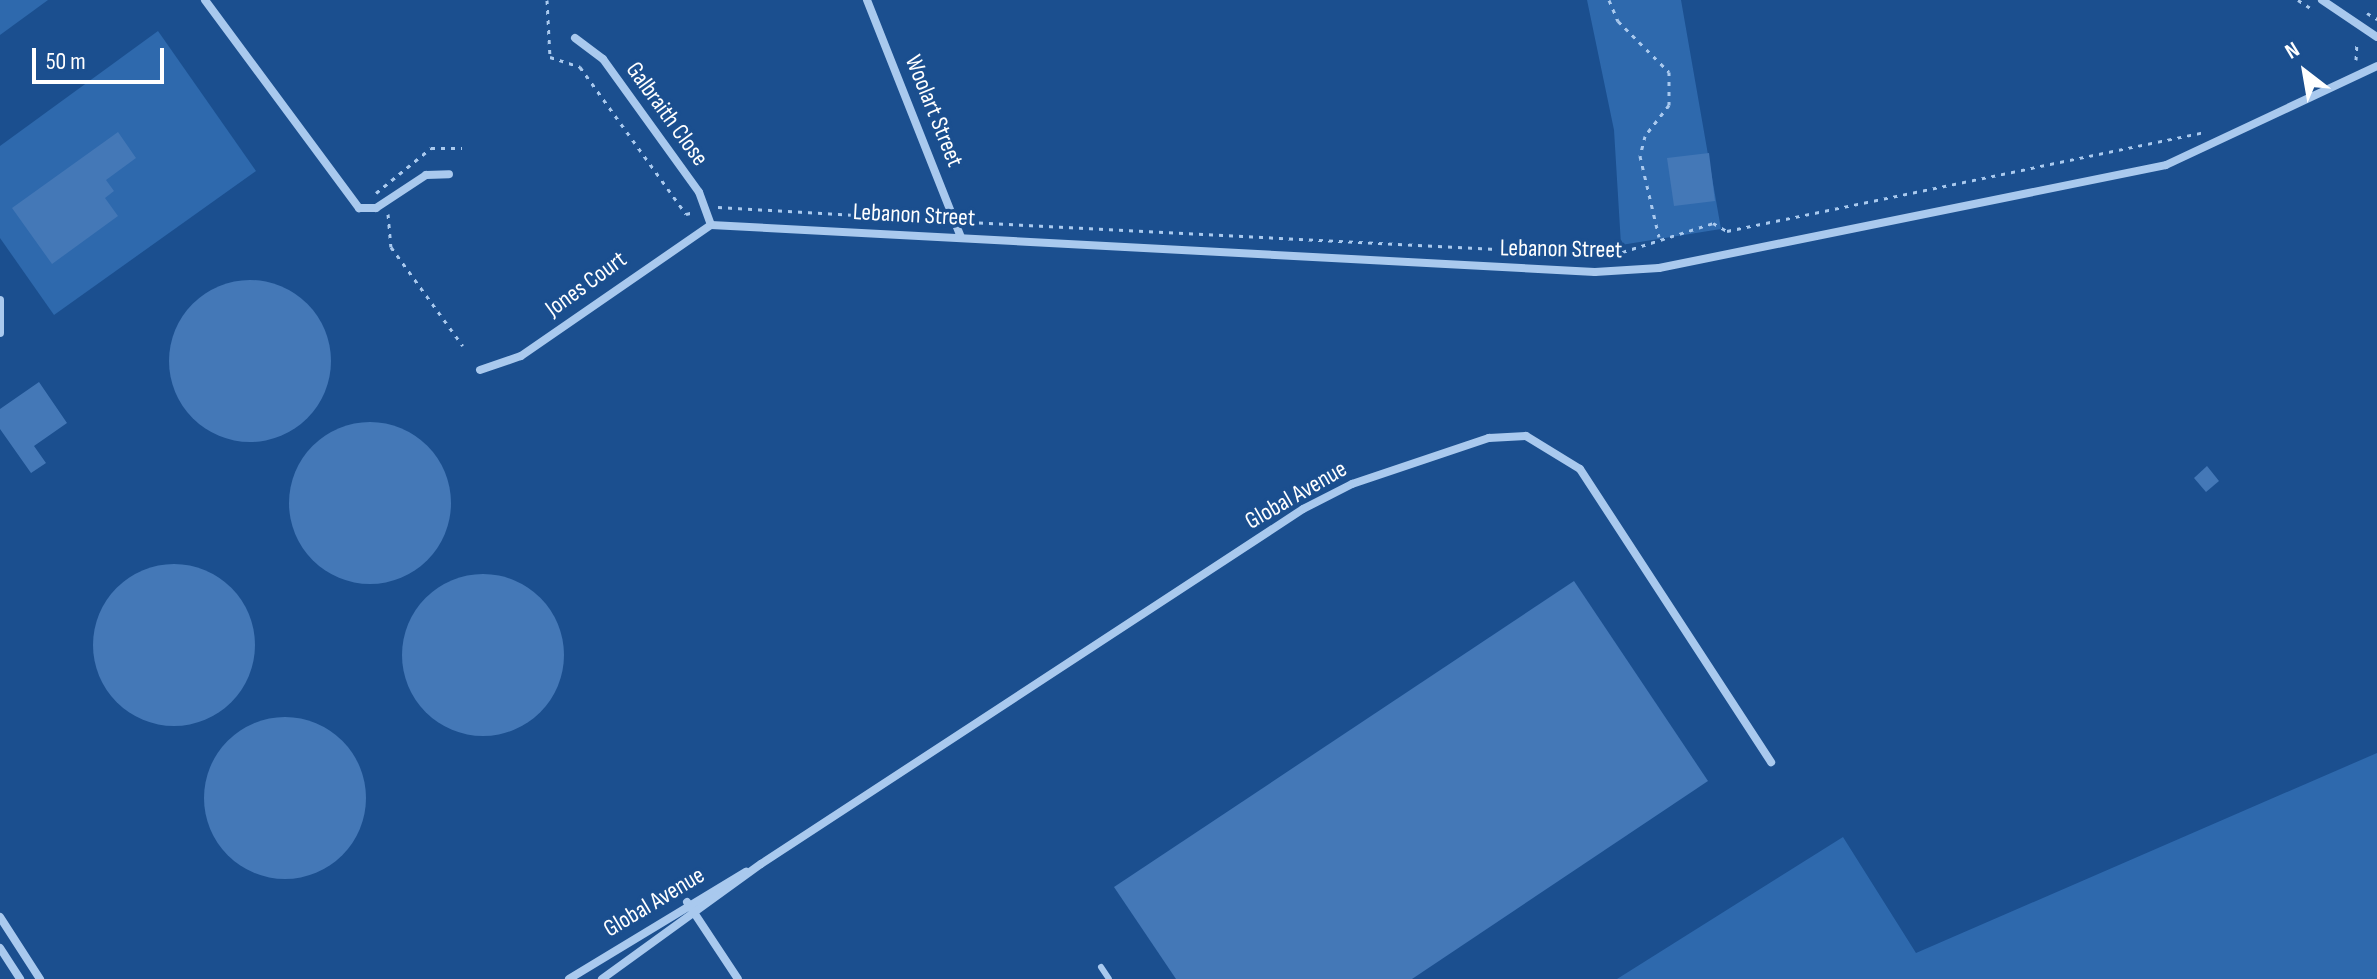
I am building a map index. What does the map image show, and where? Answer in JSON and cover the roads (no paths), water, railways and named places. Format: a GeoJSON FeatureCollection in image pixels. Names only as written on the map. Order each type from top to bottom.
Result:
{"type":"FeatureCollection","features":[{"type":"Feature","properties":{"kind":"street"},"geometry":{"type":"LineString","coordinates":[[205,0],[359,208],[382,205],[420,178],[449,174]]}},
{"type":"Feature","properties":{"kind":"street","name":"Woolart Street"},"geometry":{"type":"LineString","coordinates":[[867,0],[961,237]]}},
{"type":"Feature","properties":{"kind":"street"},"geometry":{"type":"LineString","coordinates":[[2322,0],[2377,37]]}},
{"type":"Feature","properties":{"kind":"street","name":"Galbraith Close"},"geometry":{"type":"LineString","coordinates":[[575,38],[603,59],[708,209],[711,225]]}},
{"type":"Feature","properties":{"kind":"street","name":"Lebanon Street"},"geometry":{"type":"LineString","coordinates":[[711,225],[1580,272],[1659,268],[2166,165],[2377,66]]}},
{"type":"Feature","properties":{"kind":"street","name":"Jones Court"},"geometry":{"type":"LineString","coordinates":[[480,370],[521,356],[711,225]]}},
{"type":"Feature","properties":{"kind":"street"},"geometry":{"type":"LineString","coordinates":[[0,300],[0,333]]}},
{"type":"Feature","properties":{"kind":"street","name":"Global Avenue"},"geometry":{"type":"LineString","coordinates":[[569,979],[687,902],[761,864],[1303,509],[1352,484],[1489,438],[1526,436],[1557,448],[1580,469],[1771,762]]}},
{"type":"Feature","properties":{"kind":"street","name":"Global Avenue"},"geometry":{"type":"LineString","coordinates":[[602,979],[698,917],[761,864]]}},
{"type":"Feature","properties":{"kind":"street"},"geometry":{"type":"LineString","coordinates":[[687,902],[738,979]]}},
{"type":"Feature","properties":{"kind":"street"},"geometry":{"type":"LineString","coordinates":[[0,917],[40,979]]}},
{"type":"Feature","properties":{"kind":"street"},"geometry":{"type":"LineString","coordinates":[[0,948],[20,979]]}},
{"type":"Feature","properties":{"kind":"lane"},"geometry":{"type":"LineString","coordinates":[[1101,967],[1109,979]]}}]}
